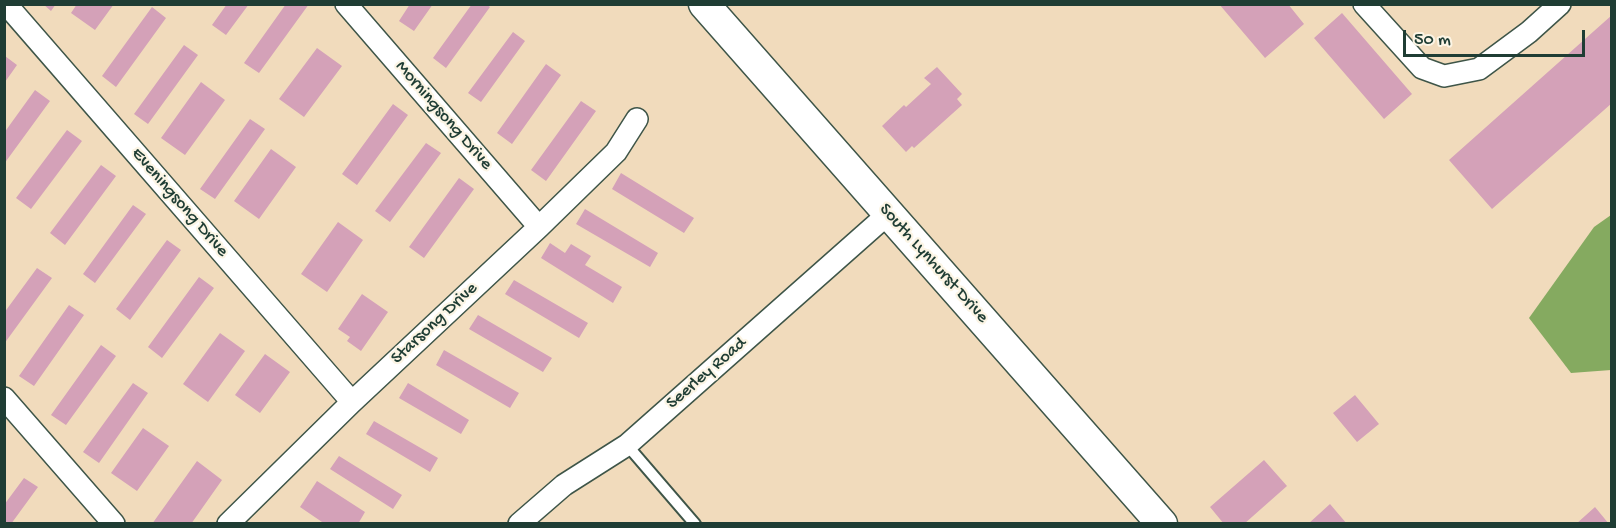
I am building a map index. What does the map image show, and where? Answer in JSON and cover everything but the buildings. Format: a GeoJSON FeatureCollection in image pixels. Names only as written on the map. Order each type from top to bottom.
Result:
{"type":"FeatureCollection","features":[{"type":"Feature","properties":{"kind":"main road","name":"South Lynhurst Drive"},"geometry":{"type":"LineString","coordinates":[[704,4],[1162,524]]}},
{"type":"Feature","properties":{"kind":"street","name":"Eveningsong Drive"},"geometry":{"type":"LineString","coordinates":[[6,4],[352,402]]}},
{"type":"Feature","properties":{"kind":"street","name":"Morningsong Drive"},"geometry":{"type":"LineString","coordinates":[[346,4],[539,227]]}},
{"type":"Feature","properties":{"kind":"street"},"geometry":{"type":"LineString","coordinates":[[1364,4],[1422,68],[1444,76],[1479,69],[1529,32],[1560,4]]}},
{"type":"Feature","properties":{"kind":"street","name":"Starsong Drive"},"geometry":{"type":"LineString","coordinates":[[228,524],[352,402],[616,152],[637,119]]}},
{"type":"Feature","properties":{"kind":"street","name":"Seerley Road"},"geometry":{"type":"LineString","coordinates":[[519,524],[564,485],[627,445],[888,214]]}},
{"type":"Feature","properties":{"kind":"street"},"geometry":{"type":"LineString","coordinates":[[4,398],[114,524]]}},
{"type":"Feature","properties":{"kind":"lane"},"geometry":{"type":"LineString","coordinates":[[627,445],[695,524]]}},
{"type":"Feature","properties":{"kind":"green space"},"geometry":{"type":"Polygon","coordinates":[[[1611,215],[1611,370],[1571,373],[1529,318],[1594,227],[1611,215]]]}}]}
